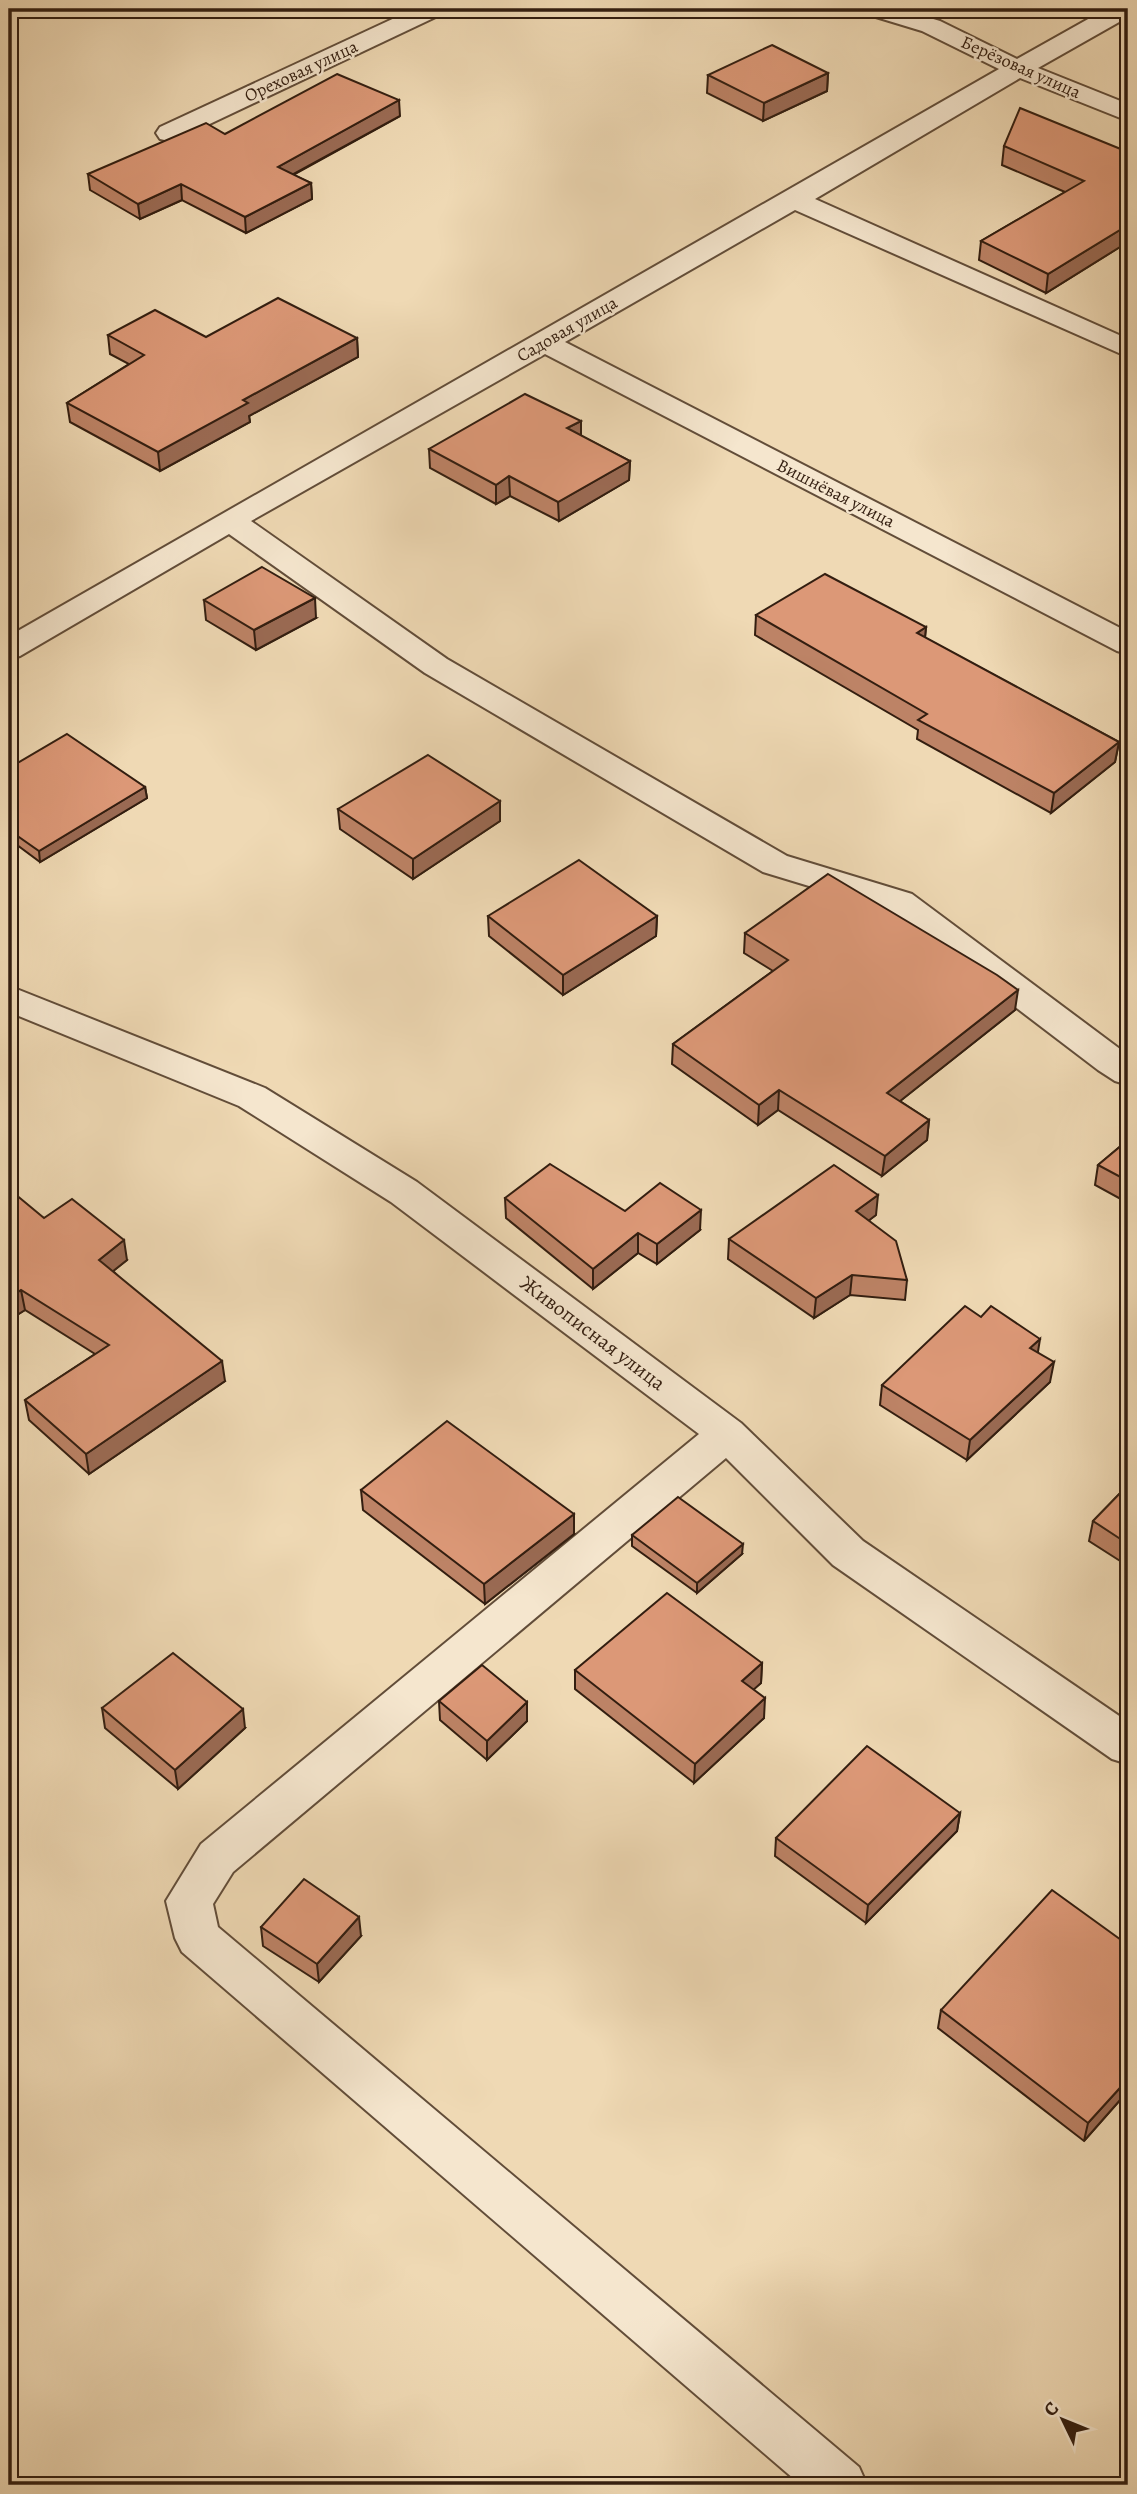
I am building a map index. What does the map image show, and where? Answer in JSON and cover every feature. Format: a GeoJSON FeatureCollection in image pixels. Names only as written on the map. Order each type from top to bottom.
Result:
{"type":"FeatureCollection","features":[{"type":"Feature","properties":{"kind":"street","name":"Ореховая улица"},"geometry":{"type":"LineString","coordinates":[[169,133],[433,9]]}},
{"type":"Feature","properties":{"kind":"street","name":"Берёзовая улица"},"geometry":{"type":"LineString","coordinates":[[875,9],[931,26],[1016,68],[1128,113]]}},
{"type":"Feature","properties":{"kind":"street","name":"Садовая улица"},"geometry":{"type":"LineString","coordinates":[[9,649],[229,520],[794,200],[1016,68],[1124,9]]}},
{"type":"Feature","properties":{"kind":"street"},"geometry":{"type":"LineString","coordinates":[[794,200],[1128,349]]}},
{"type":"Feature","properties":{"kind":"street","name":"Вишнёвая улица"},"geometry":{"type":"LineString","coordinates":[[544,342],[1128,644]]}},
{"type":"Feature","properties":{"kind":"street"},"geometry":{"type":"LineString","coordinates":[[229,520],[436,667],[775,864],[900,902],[1128,1072]]}},
{"type":"Feature","properties":{"kind":"street","name":"Живописная улица"},"geometry":{"type":"LineString","coordinates":[[9,998],[252,1097],[404,1192],[727,1434],[848,1553],[1128,1746]]}},
{"type":"Feature","properties":{"kind":"street"},"geometry":{"type":"LineString","coordinates":[[727,1434],[217,1858],[189,1901],[198,1938],[841,2485]]}},
{"type":"Feature","properties":{"kind":"building"},"geometry":{"type":"Polygon","coordinates":[[[772,45],[828,73],[764,103],[708,75],[772,45]]]}},
{"type":"Feature","properties":{"kind":"building"},"geometry":{"type":"Polygon","coordinates":[[[337,74],[399,100],[278,167],[311,183],[245,217],[181,184],[138,204],[88,174],[206,123],[225,134],[337,74]]]}},
{"type":"Feature","properties":{"kind":"building"},"geometry":{"type":"Polygon","coordinates":[[[1020,108],[1128,152],[1128,225],[1048,274],[981,241],[1084,181],[1004,146],[1020,108]]]}},
{"type":"Feature","properties":{"kind":"building"},"geometry":{"type":"Polygon","coordinates":[[[278,298],[357,338],[243,400],[248,403],[158,452],[67,403],[144,355],[108,335],[155,310],[206,337],[278,298]]]}},
{"type":"Feature","properties":{"kind":"building"},"geometry":{"type":"Polygon","coordinates":[[[525,394],[581,421],[567,428],[630,461],[558,502],[509,476],[496,485],[429,449],[525,394]]]}},
{"type":"Feature","properties":{"kind":"building"},"geometry":{"type":"Polygon","coordinates":[[[262,567],[315,598],[254,630],[204,600],[262,567]]]}},
{"type":"Feature","properties":{"kind":"building"},"geometry":{"type":"Polygon","coordinates":[[[825,574],[926,627],[917,633],[1119,742],[1054,793],[918,720],[927,714],[756,615],[825,574]]]}},
{"type":"Feature","properties":{"kind":"building"},"geometry":{"type":"Polygon","coordinates":[[[67,734],[145,787],[39,851],[9,830],[9,768],[67,734]]]}},
{"type":"Feature","properties":{"kind":"building"},"geometry":{"type":"Polygon","coordinates":[[[428,755],[500,801],[413,859],[338,809],[428,755]]]}},
{"type":"Feature","properties":{"kind":"building"},"geometry":{"type":"Polygon","coordinates":[[[579,860],[657,916],[563,975],[488,916],[579,860]]]}},
{"type":"Feature","properties":{"kind":"building"},"geometry":{"type":"Polygon","coordinates":[[[828,874],[1018,990],[887,1093],[929,1120],[885,1156],[779,1090],[759,1105],[673,1044],[788,960],[745,933],[828,874]]]}},
{"type":"Feature","properties":{"kind":"building"},"geometry":{"type":"Polygon","coordinates":[[[1128,1140],[1128,1181],[1098,1165],[1128,1140]]]}},
{"type":"Feature","properties":{"kind":"building"},"geometry":{"type":"Polygon","coordinates":[[[550,1164],[625,1211],[660,1183],[701,1210],[657,1244],[638,1233],[593,1269],[505,1198],[550,1164]]]}},
{"type":"Feature","properties":{"kind":"building"},"geometry":{"type":"Polygon","coordinates":[[[834,1165],[878,1195],[856,1211],[896,1241],[907,1280],[852,1275],[816,1298],[729,1239],[834,1165]]]}},
{"type":"Feature","properties":{"kind":"building"},"geometry":{"type":"Polygon","coordinates":[[[9,1189],[44,1218],[72,1199],[124,1240],[99,1260],[222,1361],[86,1454],[25,1400],[109,1345],[21,1290],[9,1298],[9,1189]]]}},
{"type":"Feature","properties":{"kind":"building"},"geometry":{"type":"Polygon","coordinates":[[[965,1306],[981,1317],[991,1306],[1040,1339],[1030,1348],[1054,1362],[970,1440],[882,1385],[965,1306]]]}},
{"type":"Feature","properties":{"kind":"building"},"geometry":{"type":"Polygon","coordinates":[[[447,1421],[574,1514],[484,1584],[361,1490],[447,1421]]]}},
{"type":"Feature","properties":{"kind":"building"},"geometry":{"type":"Polygon","coordinates":[[[1128,1485],[1128,1544],[1093,1521],[1128,1485]]]}},
{"type":"Feature","properties":{"kind":"building"},"geometry":{"type":"Polygon","coordinates":[[[678,1497],[743,1544],[697,1583],[632,1535],[678,1497]]]}},
{"type":"Feature","properties":{"kind":"building"},"geometry":{"type":"Polygon","coordinates":[[[667,1593],[762,1663],[742,1681],[765,1698],[695,1764],[575,1670],[667,1593]]]}},
{"type":"Feature","properties":{"kind":"building"},"geometry":{"type":"Polygon","coordinates":[[[173,1653],[243,1709],[175,1770],[102,1708],[173,1653]]]}},
{"type":"Feature","properties":{"kind":"building"},"geometry":{"type":"Polygon","coordinates":[[[482,1665],[527,1702],[487,1741],[439,1701],[482,1665]]]}},
{"type":"Feature","properties":{"kind":"building"},"geometry":{"type":"Polygon","coordinates":[[[867,1746],[960,1813],[868,1905],[776,1838],[867,1746]]]}},
{"type":"Feature","properties":{"kind":"building"},"geometry":{"type":"Polygon","coordinates":[[[304,1879],[359,1917],[317,1964],[261,1927],[304,1879]]]}},
{"type":"Feature","properties":{"kind":"building"},"geometry":{"type":"Polygon","coordinates":[[[1052,1890],[1128,1945],[1128,2079],[1088,2123],[941,2010],[1052,1890]]]}}]}
